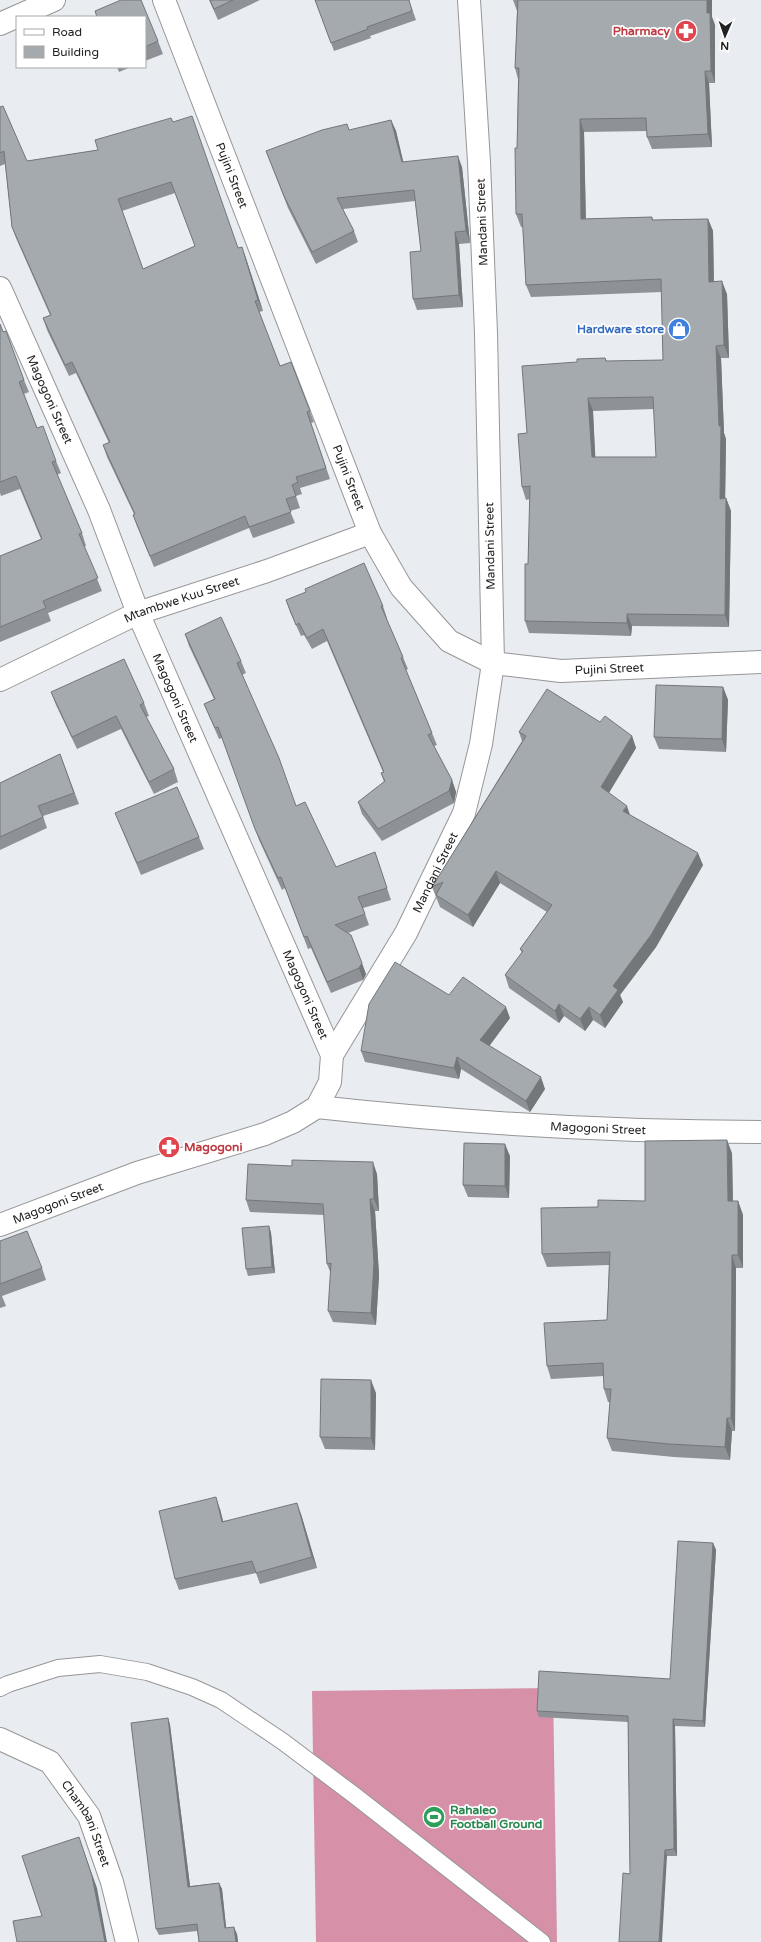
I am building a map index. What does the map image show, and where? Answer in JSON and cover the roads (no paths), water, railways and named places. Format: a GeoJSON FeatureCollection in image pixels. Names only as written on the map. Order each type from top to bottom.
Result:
{"type":"FeatureCollection","features":[{"type":"Feature","properties":{"kind":"street"},"geometry":{"type":"LineString","coordinates":[[18,16],[54,0]]}},
{"type":"Feature","properties":{"kind":"street","name":"Pujini Street"},"geometry":{"type":"LineString","coordinates":[[164,0],[370,533],[401,587],[449,641],[493,664],[561,671],[761,662]]}},
{"type":"Feature","properties":{"kind":"street","name":"Mandani Street"},"geometry":{"type":"LineString","coordinates":[[332,1055],[406,933],[464,813],[481,744],[493,664],[486,333],[479,162],[469,0]]}},
{"type":"Feature","properties":{"kind":"street"},"geometry":{"type":"LineString","coordinates":[[0,24],[16,17]]}},
{"type":"Feature","properties":{"kind":"street","name":"Magogoni Street"},"geometry":{"type":"LineString","coordinates":[[0,288],[99,510],[138,613],[332,1055],[330,1082],[317,1107],[293,1122],[265,1134],[137,1173],[0,1225]]}},
{"type":"Feature","properties":{"kind":"street","name":"Mtambwe Kuu Street"},"geometry":{"type":"LineString","coordinates":[[0,680],[138,613],[267,571],[370,533]]}},
{"type":"Feature","properties":{"kind":"street","name":"Magogoni Street"},"geometry":{"type":"LineString","coordinates":[[317,1107],[500,1124],[688,1132],[761,1132]]}},
{"type":"Feature","properties":{"kind":"street","name":"Chambani Street"},"geometry":{"type":"LineString","coordinates":[[0,1738],[50,1762],[89,1816],[112,1882],[126,1942]]}},
{"type":"Feature","properties":{"kind":"lane"},"geometry":{"type":"LineString","coordinates":[[0,1688],[58,1668],[100,1664],[147,1672],[192,1687],[221,1700],[282,1741],[542,1942]]}},
{"type":"Feature","properties":{"kind":"place","name":"Pharmacy"},"geometry":{"type":"Point","coordinates":[686,31]}},
{"type":"Feature","properties":{"kind":"place","name":"Hardware store"},"geometry":{"type":"Point","coordinates":[679,329]}},
{"type":"Feature","properties":{"kind":"place","name":"Magogoni"},"geometry":{"type":"Point","coordinates":[169,1147]}},
{"type":"Feature","properties":{"kind":"place","name":"Rahaleo Football Ground"},"geometry":{"type":"Point","coordinates":[434,1817]}}]}
